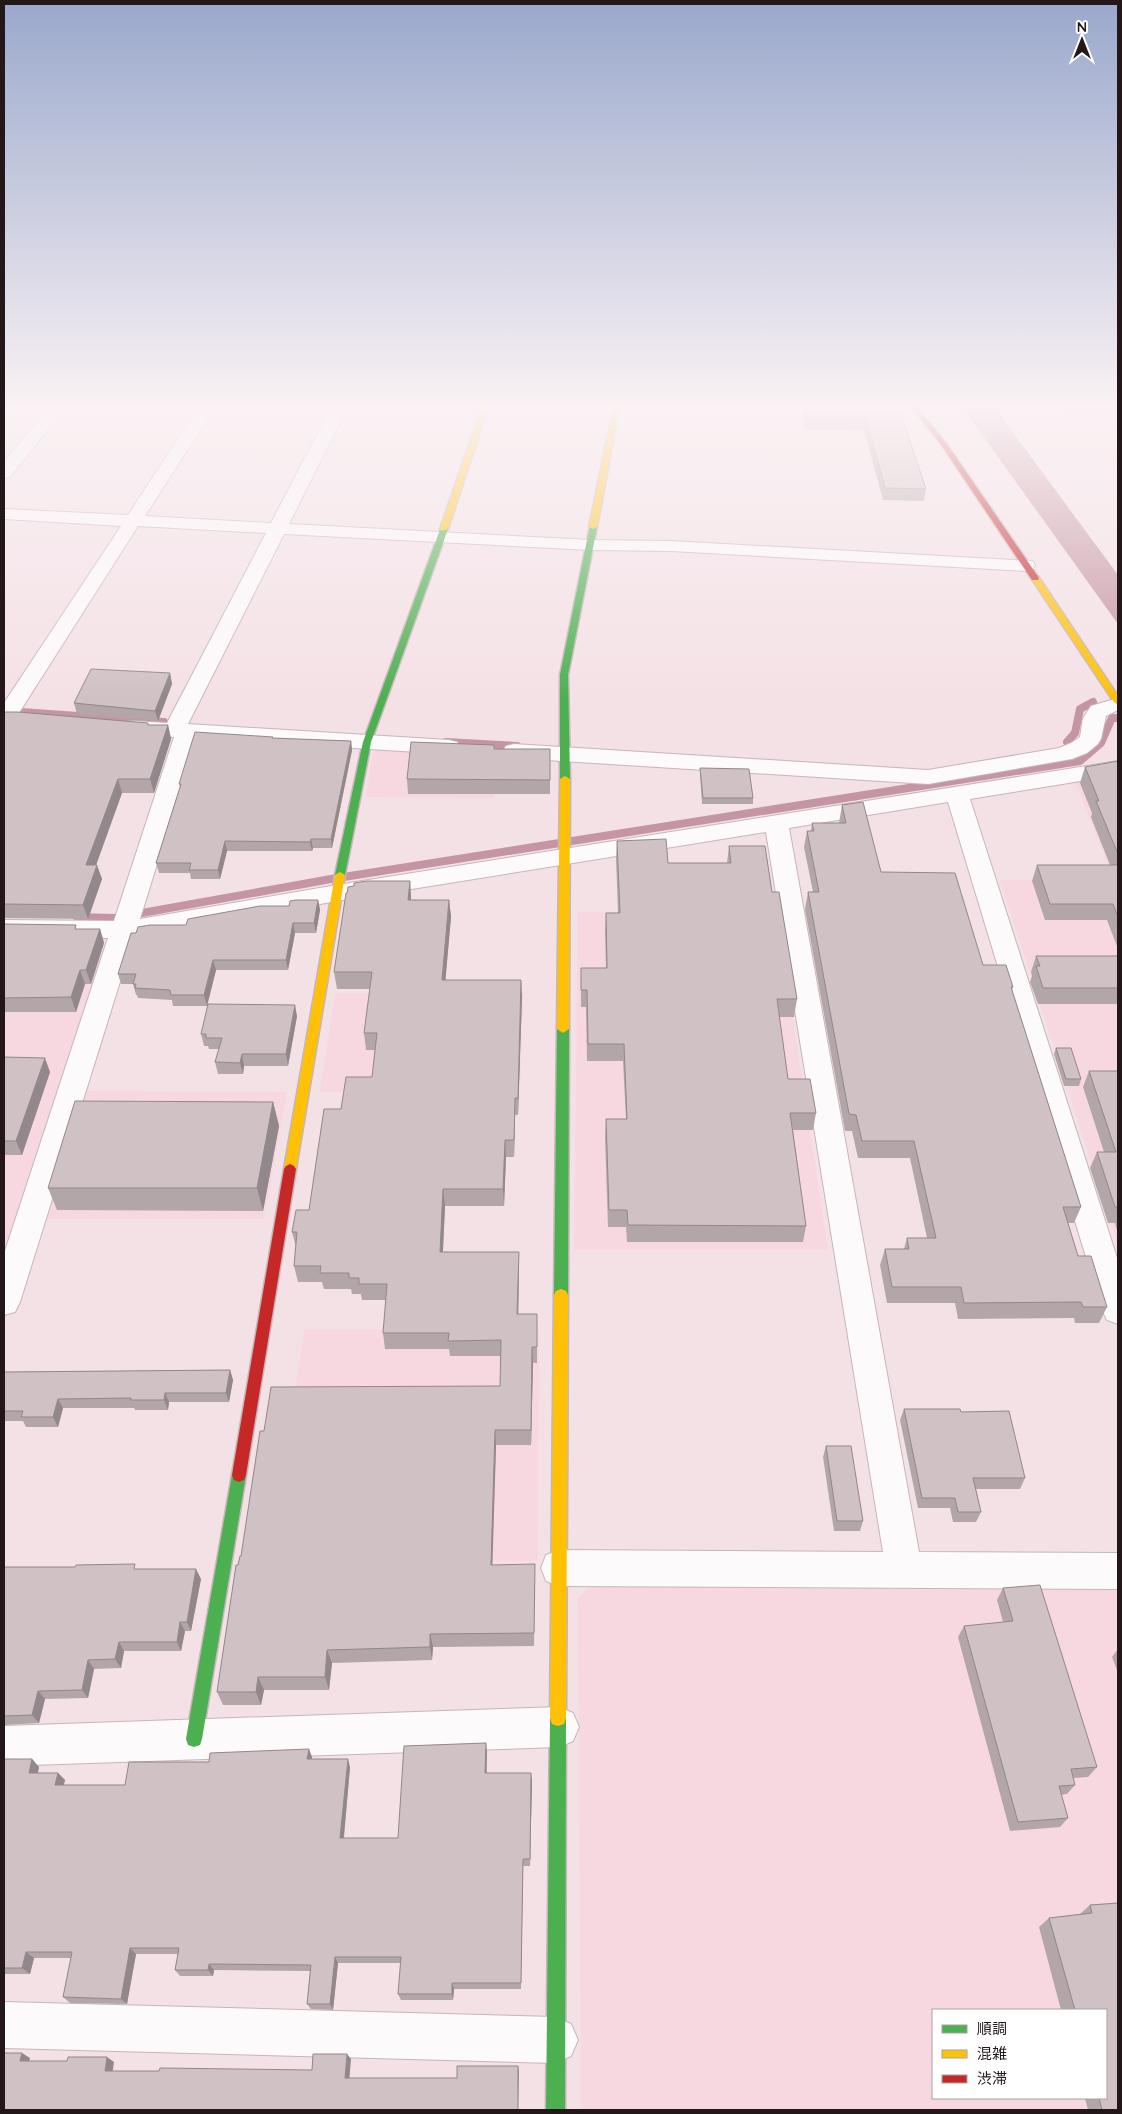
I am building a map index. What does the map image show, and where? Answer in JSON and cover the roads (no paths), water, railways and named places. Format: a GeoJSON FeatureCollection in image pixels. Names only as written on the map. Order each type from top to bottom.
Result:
{"type":"FeatureCollection","features":[{"type":"Feature","properties":{"kind":"street"},"geometry":{"type":"LineString","coordinates":[[12,717],[146,503]]}},
{"type":"Feature","properties":{"kind":"street"},"geometry":{"type":"LineString","coordinates":[[4,1302],[126,920],[180,731],[291,503]]}},
{"type":"Feature","properties":{"kind":"street"},"geometry":{"type":"LineString","coordinates":[[194,1739],[339,884],[367,742],[453,503]]}},
{"type":"Feature","properties":{"kind":"street"},"geometry":{"type":"LineString","coordinates":[[555,2110],[566,754],[564,675],[598,503]]}},
{"type":"Feature","properties":{"kind":"street"},"geometry":{"type":"LineString","coordinates":[[496,750],[928,777],[1064,754],[1079,748],[1090,739],[1095,713],[1102,707],[1118,703],[984,503]]}},
{"type":"Feature","properties":{"kind":"street"},"geometry":{"type":"LineString","coordinates":[[4,514],[590,545],[672,546],[1026,565]]}},
{"type":"Feature","properties":{"kind":"street"},"geometry":{"type":"LineString","coordinates":[[115,726],[466,748]]}},
{"type":"Feature","properties":{"kind":"street"},"geometry":{"type":"LineString","coordinates":[[4,928],[126,920],[564,848],[776,823],[1118,768]]}},
{"type":"Feature","properties":{"kind":"street"},"geometry":{"type":"LineString","coordinates":[[958,794],[1118,1310]]}},
{"type":"Feature","properties":{"kind":"street"},"geometry":{"type":"LineString","coordinates":[[776,823],[904,1569]]}},
{"type":"Feature","properties":{"kind":"street"},"geometry":{"type":"LineString","coordinates":[[559,1568],[1118,1571]]}},
{"type":"Feature","properties":{"kind":"street"},"geometry":{"type":"LineString","coordinates":[[4,1746],[559,1728]]}},
{"type":"Feature","properties":{"kind":"street"},"geometry":{"type":"LineString","coordinates":[[4,2025],[555,2040]]}},
{"type":"Feature","properties":{"kind":"waterway"},"geometry":{"type":"LineString","coordinates":[[1067,742],[1075,733],[1080,709],[1093,702]]}},
{"type":"Feature","properties":{"kind":"waterway"},"geometry":{"type":"LineString","coordinates":[[21,712],[164,722]]}},
{"type":"Feature","properties":{"kind":"waterway"},"geometry":{"type":"LineString","coordinates":[[77,917],[114,918],[331,879],[1080,761],[1101,743],[1112,718],[1118,718]]}},
{"type":"Feature","properties":{"kind":"waterway"},"geometry":{"type":"LineString","coordinates":[[446,742],[517,746]]}}]}
